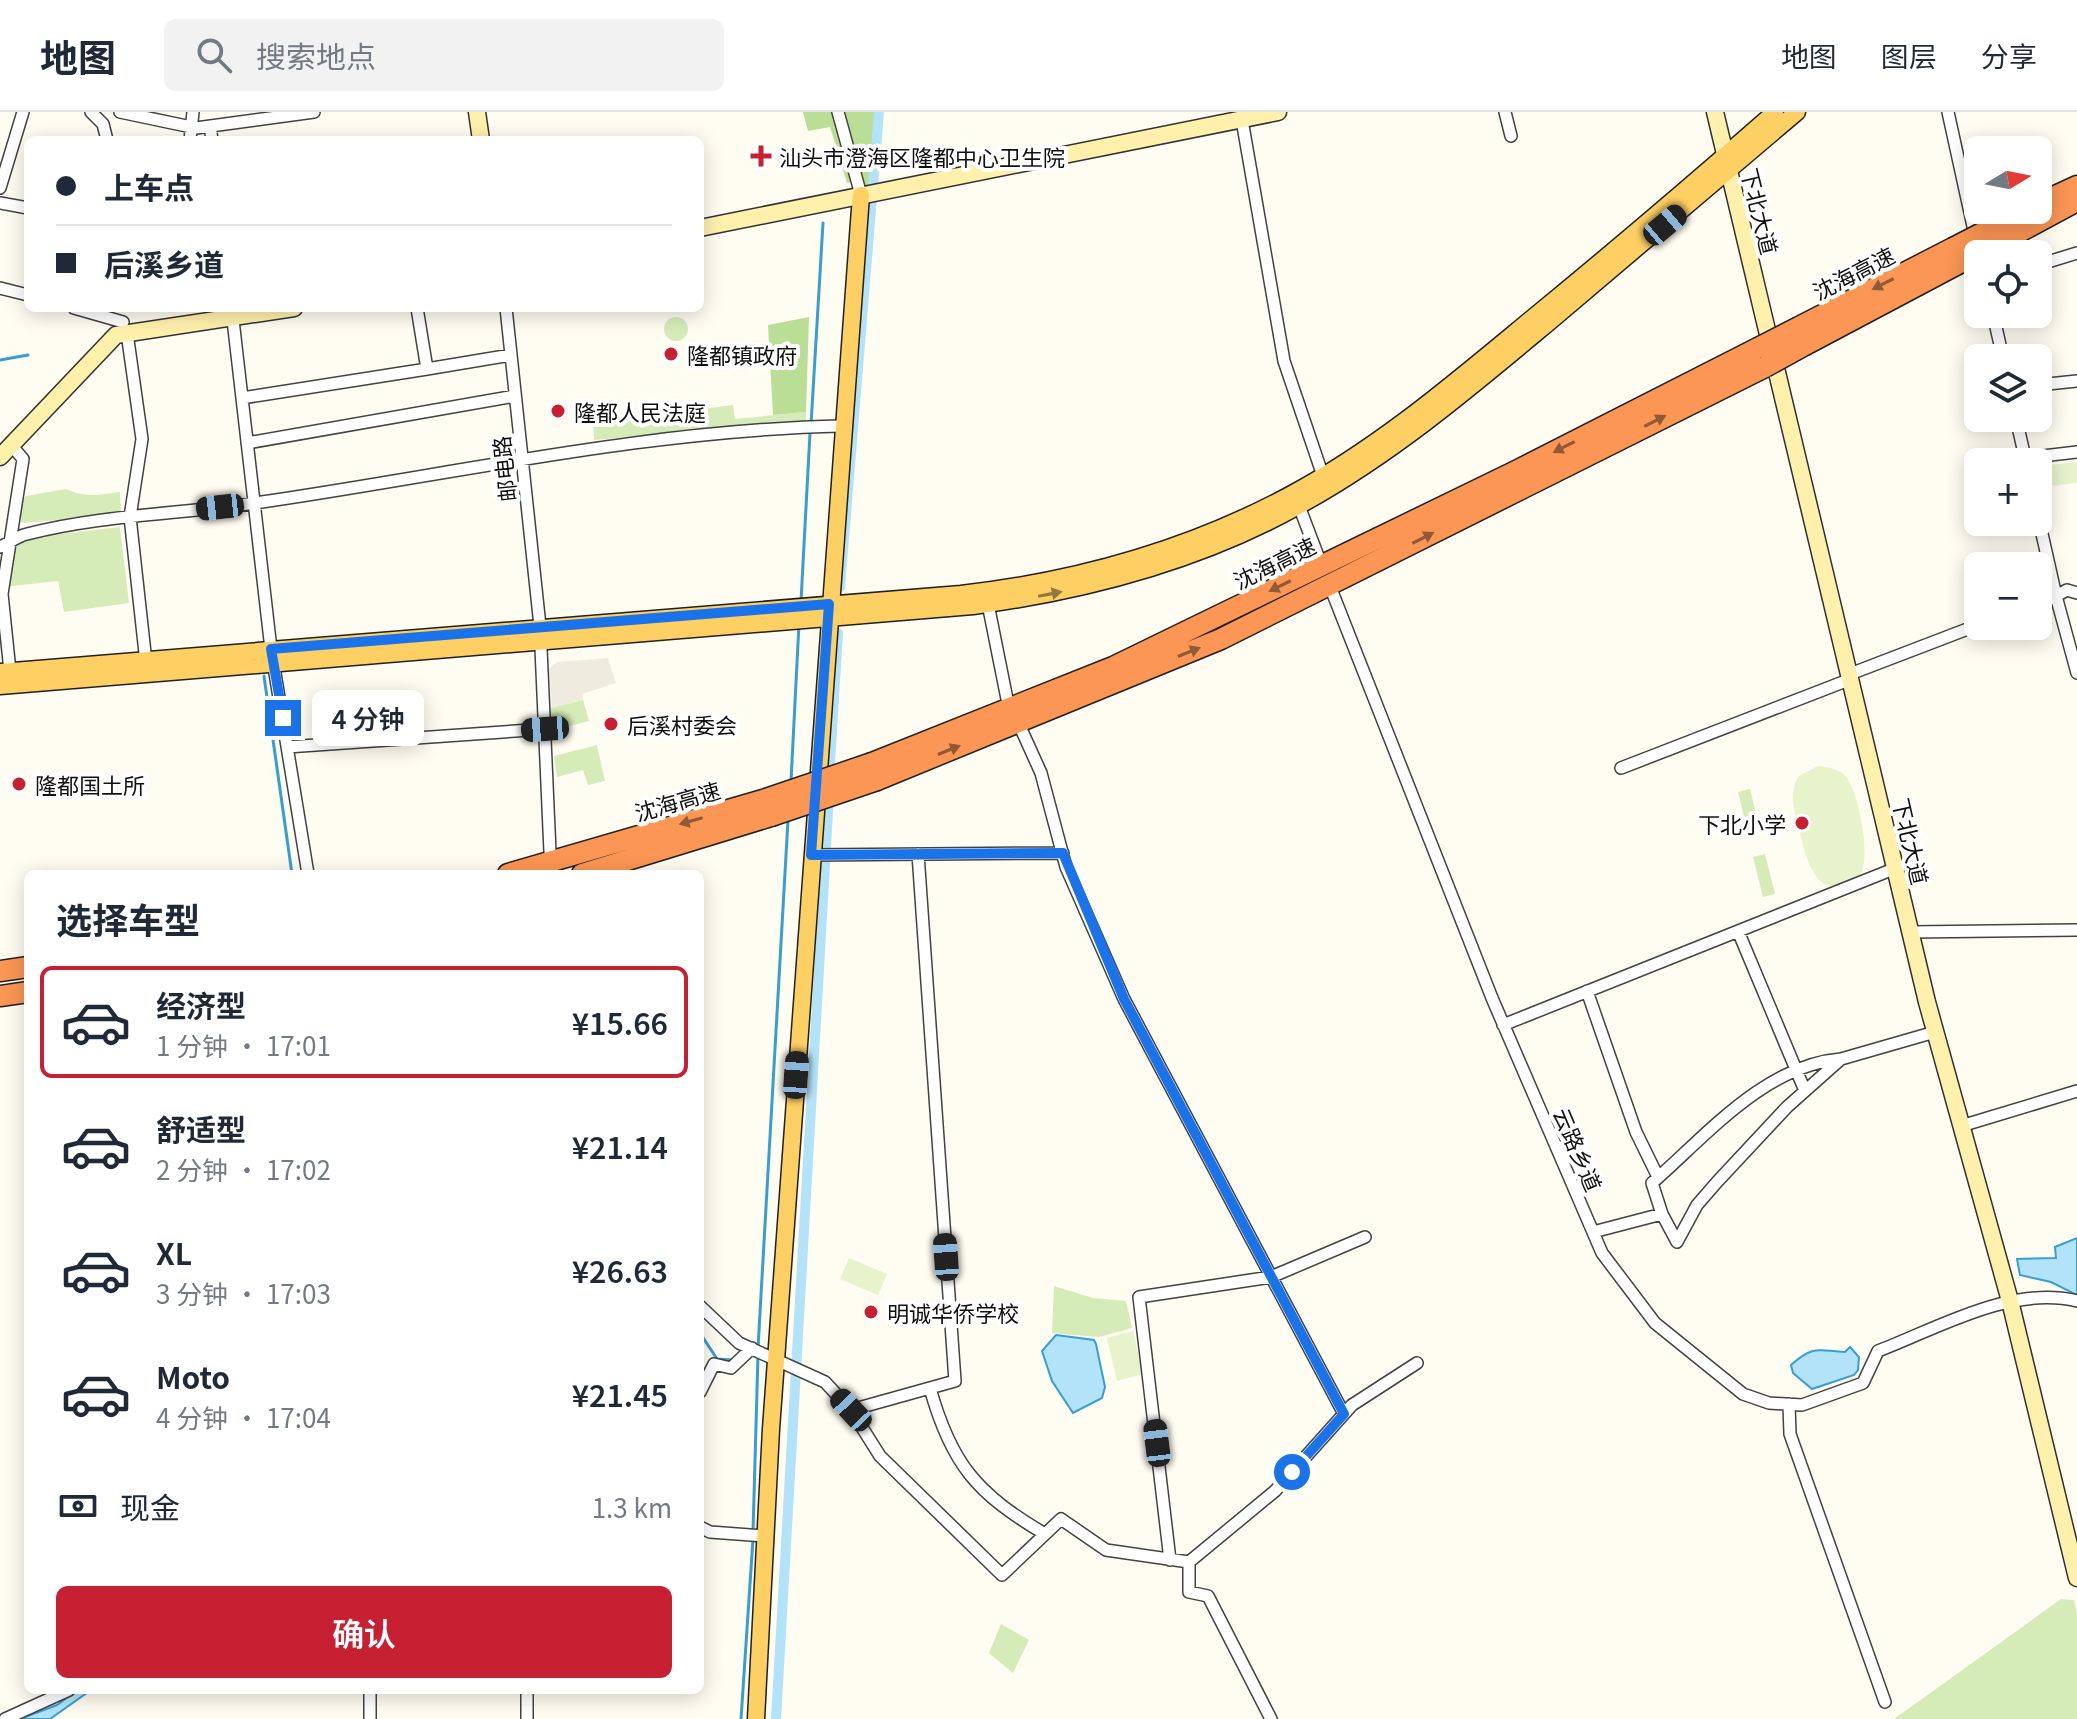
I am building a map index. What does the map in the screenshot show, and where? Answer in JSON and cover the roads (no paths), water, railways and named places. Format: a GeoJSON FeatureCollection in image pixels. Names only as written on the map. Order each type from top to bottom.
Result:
{"type":"FeatureCollection","features":[{"type":"Feature","properties":{"kind":"highway"},"geometry":{"type":"LineString","coordinates":[[2052,198],[2077,186]]}},
{"type":"Feature","properties":{"kind":"highway","name":"沈海高速"},"geometry":{"type":"LineString","coordinates":[[593,870],[874,772],[1113,667],[1516,471],[1761,357],[2007,229],[2077,201]]}},
{"type":"Feature","properties":{"kind":"highway","name":"沈海高速"},"geometry":{"type":"LineString","coordinates":[[2007,229],[2012,224]]}},
{"type":"Feature","properties":{"kind":"highway","name":"沈海高速"},"geometry":{"type":"LineString","coordinates":[[524,870],[768,808]]}},
{"type":"Feature","properties":{"kind":"highway"},"geometry":{"type":"LineString","coordinates":[[0,971],[24,968]]}},
{"type":"Feature","properties":{"kind":"highway"},"geometry":{"type":"LineString","coordinates":[[0,996],[24,993]]}},
{"type":"Feature","properties":{"kind":"main road"},"geometry":{"type":"LineString","coordinates":[[828,610],[988,604],[1064,592],[1184,557],[1299,506],[1404,440],[1726,164],[1775,112]]}},
{"type":"Feature","properties":{"kind":"main road"},"geometry":{"type":"LineString","coordinates":[[5,672],[272,655],[800,613],[993,590],[1122,563],[1230,523],[1323,476],[1384,437],[1451,387],[1726,164],[1797,112]]}},
{"type":"Feature","properties":{"kind":"main road"},"geometry":{"type":"LineString","coordinates":[[756,1719],[757,1535],[764,1353],[812,855],[861,195]]}},
{"type":"Feature","properties":{"kind":"main road"},"geometry":{"type":"LineString","coordinates":[[0,686],[272,655]]}},
{"type":"Feature","properties":{"kind":"street"},"geometry":{"type":"LineString","coordinates":[[0,188],[23,112]]}},
{"type":"Feature","properties":{"kind":"street"},"geometry":{"type":"LineString","coordinates":[[91,112],[103,124],[106,136]]}},
{"type":"Feature","properties":{"kind":"street"},"geometry":{"type":"LineString","coordinates":[[120,112],[191,127],[314,112]]}},
{"type":"Feature","properties":{"kind":"street"},"geometry":{"type":"LineString","coordinates":[[190,136],[193,112]]}},
{"type":"Feature","properties":{"kind":"street"},"geometry":{"type":"LineString","coordinates":[[477,112],[480,136]]}},
{"type":"Feature","properties":{"kind":"street"},"geometry":{"type":"LineString","coordinates":[[838,112],[861,195]]}},
{"type":"Feature","properties":{"kind":"street"},"geometry":{"type":"LineString","coordinates":[[704,227],[1278,112]]}},
{"type":"Feature","properties":{"kind":"street"},"geometry":{"type":"LineString","coordinates":[[1505,112],[1511,136]]}},
{"type":"Feature","properties":{"kind":"street","name":"下北大道"},"geometry":{"type":"LineString","coordinates":[[1715,112],[1935,1032],[2010,1301],[2077,1578]]}},
{"type":"Feature","properties":{"kind":"street"},"geometry":{"type":"LineString","coordinates":[[1948,112],[1976,240]]}},
{"type":"Feature","properties":{"kind":"street"},"geometry":{"type":"LineString","coordinates":[[1242,120],[1284,361],[1323,476]]}},
{"type":"Feature","properties":{"kind":"street"},"geometry":{"type":"LineString","coordinates":[[210,126],[211,136]]}},
{"type":"Feature","properties":{"kind":"street"},"geometry":{"type":"LineString","coordinates":[[0,203],[24,207]]}},
{"type":"Feature","properties":{"kind":"street"},"geometry":{"type":"LineString","coordinates":[[2052,261],[2077,253]]}},
{"type":"Feature","properties":{"kind":"street"},"geometry":{"type":"LineString","coordinates":[[0,288],[24,294]]}},
{"type":"Feature","properties":{"kind":"street"},"geometry":{"type":"LineString","coordinates":[[83,312],[122,330],[237,315],[242,398],[272,655],[307,870]]}},
{"type":"Feature","properties":{"kind":"street"},"geometry":{"type":"LineString","coordinates":[[5,672],[4,545],[23,459],[6,451],[122,330],[129,312]]}},
{"type":"Feature","properties":{"kind":"street"},"geometry":{"type":"LineString","coordinates":[[418,312],[427,369]]}},
{"type":"Feature","properties":{"kind":"street","name":"邮电路"},"geometry":{"type":"LineString","coordinates":[[506,312],[540,633],[550,852]]}},
{"type":"Feature","properties":{"kind":"street"},"geometry":{"type":"LineString","coordinates":[[122,330],[142,439],[130,517],[146,662]]}},
{"type":"Feature","properties":{"kind":"street"},"geometry":{"type":"LineString","coordinates":[[242,398],[511,355]]}},
{"type":"Feature","properties":{"kind":"street"},"geometry":{"type":"LineString","coordinates":[[2052,384],[2077,381]]}},
{"type":"Feature","properties":{"kind":"street"},"geometry":{"type":"LineString","coordinates":[[247,443],[515,396]]}},
{"type":"Feature","properties":{"kind":"street"},"geometry":{"type":"LineString","coordinates":[[4,545],[24,534],[130,517],[254,503],[522,459],[686,438],[842,426]]}},
{"type":"Feature","properties":{"kind":"street"},"geometry":{"type":"LineString","coordinates":[[2052,456],[2077,452]]}},
{"type":"Feature","properties":{"kind":"street"},"geometry":{"type":"LineString","coordinates":[[1299,506],[1318,556]]}},
{"type":"Feature","properties":{"kind":"street"},"geometry":{"type":"LineString","coordinates":[[2042,536],[2077,673]]}},
{"type":"Feature","properties":{"kind":"street"},"geometry":{"type":"LineString","coordinates":[[2052,598],[2067,590],[2077,593]]}},
{"type":"Feature","properties":{"kind":"street","name":"云路乡道"},"geometry":{"type":"LineString","coordinates":[[1333,594],[1503,1025],[1602,1253],[1655,1323],[1743,1394],[1769,1403],[1802,1405],[1863,1383],[1878,1351],[2010,1301],[2055,1296],[2077,1301]]}},
{"type":"Feature","properties":{"kind":"street"},"geometry":{"type":"LineString","coordinates":[[988,604],[1007,699]]}},
{"type":"Feature","properties":{"kind":"street"},"geometry":{"type":"LineString","coordinates":[[1621,768],[1964,631]]}},
{"type":"Feature","properties":{"kind":"street"},"geometry":{"type":"LineString","coordinates":[[287,747],[545,729]]}},
{"type":"Feature","properties":{"kind":"street"},"geometry":{"type":"LineString","coordinates":[[1022,731],[1041,773],[1063,853],[1124,999],[1344,1414]]}},
{"type":"Feature","properties":{"kind":"street"},"geometry":{"type":"LineString","coordinates":[[812,855],[1063,853]]}},
{"type":"Feature","properties":{"kind":"street"},"geometry":{"type":"LineString","coordinates":[[851,1410],[955,1381],[918,854]]}},
{"type":"Feature","properties":{"kind":"street"},"geometry":{"type":"LineString","coordinates":[[1503,1025],[1896,868]]}},
{"type":"Feature","properties":{"kind":"street"},"geometry":{"type":"LineString","coordinates":[[1911,932],[2077,930]]}},
{"type":"Feature","properties":{"kind":"street"},"geometry":{"type":"LineString","coordinates":[[1738,931],[1805,1091]]}},
{"type":"Feature","properties":{"kind":"street"},"geometry":{"type":"LineString","coordinates":[[1587,991],[1636,1132],[1658,1177]]}},
{"type":"Feature","properties":{"kind":"street"},"geometry":{"type":"LineString","coordinates":[[1841,1059],[1805,1091],[1717,1182],[1697,1205],[1677,1242],[1662,1214],[1652,1183],[1742,1105],[1783,1073],[1795,1068],[1817,1061],[1841,1059],[1935,1032]]}},
{"type":"Feature","properties":{"kind":"street"},"geometry":{"type":"LineString","coordinates":[[1961,1126],[2077,1091]]}},
{"type":"Feature","properties":{"kind":"street"},"geometry":{"type":"LineString","coordinates":[[1593,1232],[1662,1214]]}},
{"type":"Feature","properties":{"kind":"street"},"geometry":{"type":"LineString","coordinates":[[1170,1560],[1139,1297],[1271,1277],[1365,1237]]}},
{"type":"Feature","properties":{"kind":"street"},"geometry":{"type":"LineString","coordinates":[[704,1310],[739,1343],[825,1382],[851,1410],[880,1456],[1002,1575],[1061,1519],[1106,1550],[1189,1562],[1275,1491],[1344,1414],[1417,1363]]}},
{"type":"Feature","properties":{"kind":"street"},"geometry":{"type":"LineString","coordinates":[[704,1384],[714,1364],[731,1368],[739,1361],[764,1353]]}},
{"type":"Feature","properties":{"kind":"street"},"geometry":{"type":"LineString","coordinates":[[930,1388],[942,1433],[968,1475],[1010,1513],[1045,1534]]}},
{"type":"Feature","properties":{"kind":"street"},"geometry":{"type":"LineString","coordinates":[[1789,1404],[1790,1434],[1885,1702]]}},
{"type":"Feature","properties":{"kind":"street"},"geometry":{"type":"LineString","coordinates":[[704,1529],[757,1535]]}},
{"type":"Feature","properties":{"kind":"street"},"geometry":{"type":"LineString","coordinates":[[1189,1562],[1189,1592],[1208,1596],[1271,1719]]}},
{"type":"Feature","properties":{"kind":"street"},"geometry":{"type":"LineString","coordinates":[[5,1719],[60,1694]]}},
{"type":"Feature","properties":{"kind":"street"},"geometry":{"type":"LineString","coordinates":[[370,1694],[370,1719]]}},
{"type":"Feature","properties":{"kind":"street"},"geometry":{"type":"LineString","coordinates":[[527,1694],[527,1719]]}},
{"type":"Feature","properties":{"kind":"water"},"geometry":{"type":"Polygon","coordinates":[[[2077,1238],[2077,1295],[2051,1282],[2020,1275],[2017,1259],[2056,1258],[2055,1247],[2077,1238]]]}},
{"type":"Feature","properties":{"kind":"water"},"geometry":{"type":"Polygon","coordinates":[[[1056,1335],[1094,1340],[1096,1344],[1105,1387],[1102,1398],[1073,1413],[1052,1381],[1042,1351],[1056,1335]]]}},
{"type":"Feature","properties":{"kind":"water"},"geometry":{"type":"Polygon","coordinates":[[[1850,1347],[1859,1357],[1858,1370],[1854,1375],[1812,1389],[1793,1373],[1791,1365],[1811,1351],[1845,1352],[1850,1347]]]}},
{"type":"Feature","properties":{"kind":"water"},"geometry":{"type":"Polygon","coordinates":[[[72,1694],[85,1694],[50,1719],[20,1719],[57,1705],[72,1694]]]}},
{"type":"Feature","properties":{"kind":"waterway"},"geometry":{"type":"LineString","coordinates":[[840,587],[879,112]]}},
{"type":"Feature","properties":{"kind":"waterway"},"geometry":{"type":"LineString","coordinates":[[811,425],[823,223]]}},
{"type":"Feature","properties":{"kind":"waterway"},"geometry":{"type":"LineString","coordinates":[[0,360],[28,355]]}},
{"type":"Feature","properties":{"kind":"waterway"},"geometry":{"type":"LineString","coordinates":[[801,601],[810,433]]}},
{"type":"Feature","properties":{"kind":"waterway"},"geometry":{"type":"LineString","coordinates":[[791,781],[799,624]]}},
{"type":"Feature","properties":{"kind":"waterway"},"geometry":{"type":"LineString","coordinates":[[829,779],[838,633]]}},
{"type":"Feature","properties":{"kind":"waterway"},"geometry":{"type":"LineString","coordinates":[[264,676],[291,870]]}},
{"type":"Feature","properties":{"kind":"waterway"},"geometry":{"type":"LineString","coordinates":[[776,1719],[829,794]]}},
{"type":"Feature","properties":{"kind":"waterway"},"geometry":{"type":"LineString","coordinates":[[758,1348],[788,820]]}},
{"type":"Feature","properties":{"kind":"waterway"},"geometry":{"type":"LineString","coordinates":[[704,1339],[717,1359],[734,1360]]}},
{"type":"Feature","properties":{"kind":"waterway"},"geometry":{"type":"LineString","coordinates":[[753,1532],[758,1355]]}},
{"type":"Feature","properties":{"kind":"waterway"},"geometry":{"type":"LineString","coordinates":[[741,1719],[753,1539]]}},
{"type":"Feature","properties":{"kind":"place","name":"汕头市澄海区隆都中心卫生院"},"geometry":{"type":"Point","coordinates":[761,156]}},
{"type":"Feature","properties":{"kind":"place","name":"隆都镇政府"},"geometry":{"type":"Point","coordinates":[671,354]}},
{"type":"Feature","properties":{"kind":"place","name":"隆都人民法庭"},"geometry":{"type":"Point","coordinates":[558,411]}},
{"type":"Feature","properties":{"kind":"place","name":"后溪村委会"},"geometry":{"type":"Point","coordinates":[611,724]}},
{"type":"Feature","properties":{"kind":"place","name":"隆都国土所"},"geometry":{"type":"Point","coordinates":[19,784]}},
{"type":"Feature","properties":{"kind":"place","name":"下北小学"},"geometry":{"type":"Point","coordinates":[1802,823]}},
{"type":"Feature","properties":{"kind":"place","name":"明诚华侨学校"},"geometry":{"type":"Point","coordinates":[871,1312]}}]}
